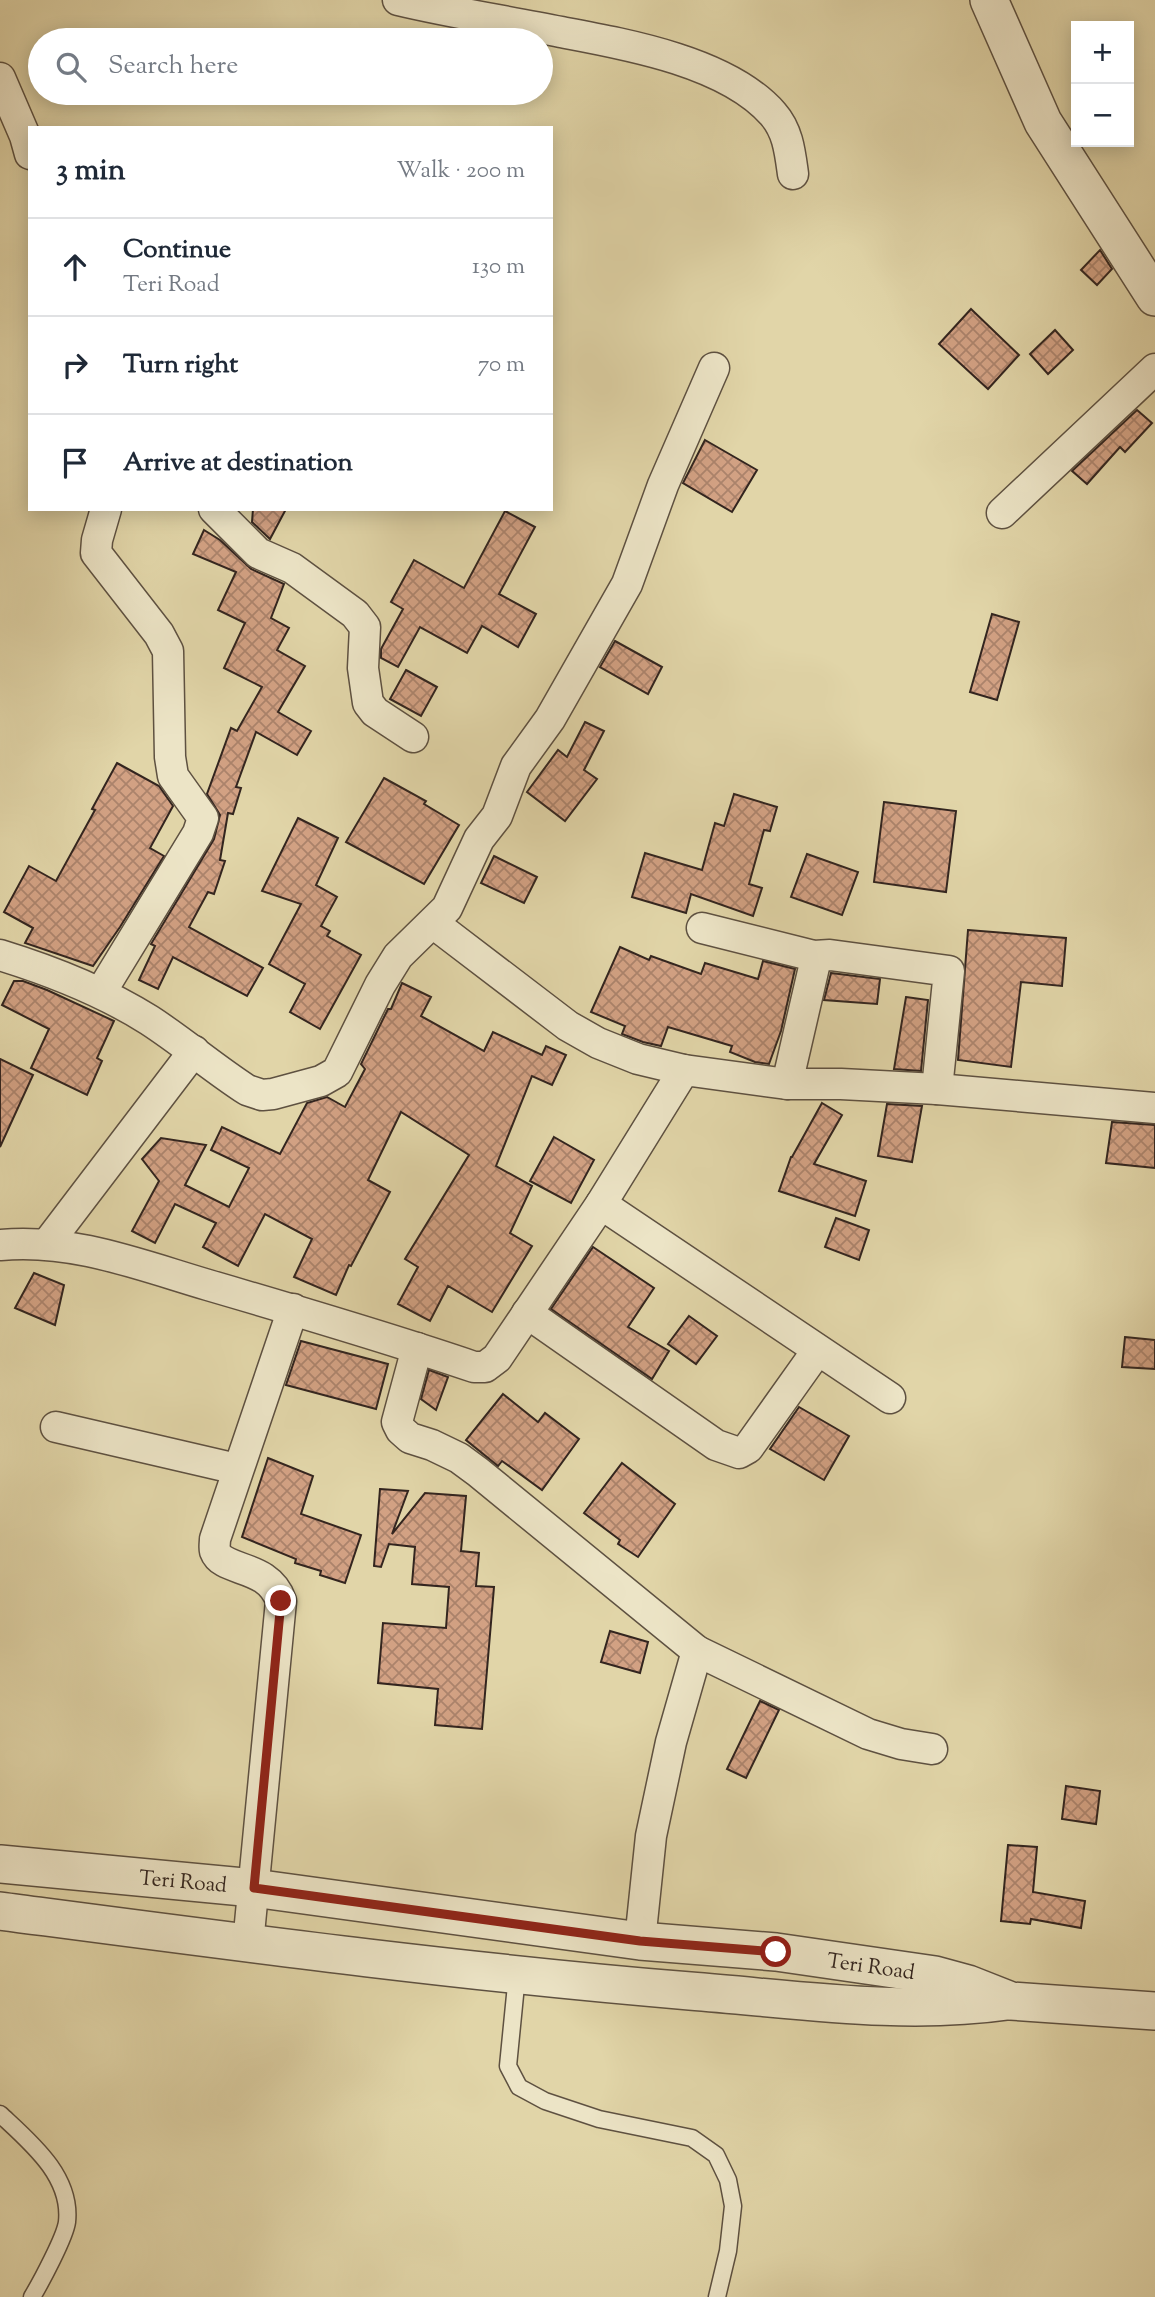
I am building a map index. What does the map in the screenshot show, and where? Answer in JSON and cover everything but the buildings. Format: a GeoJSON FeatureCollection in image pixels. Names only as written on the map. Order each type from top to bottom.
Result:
{"type":"FeatureCollection","features":[{"type":"Feature","properties":{"kind":"street"},"geometry":{"type":"LineString","coordinates":[[398,0],[541,28]]}},
{"type":"Feature","properties":{"kind":"street"},"geometry":{"type":"LineString","coordinates":[[989,0],[1043,122],[1155,297]]}},
{"type":"Feature","properties":{"kind":"street"},"geometry":{"type":"LineString","coordinates":[[553,30],[633,46],[714,72],[747,92],[773,115],[789,143],[793,174]]}},
{"type":"Feature","properties":{"kind":"street"},"geometry":{"type":"LineString","coordinates":[[0,78],[28,147]]}},
{"type":"Feature","properties":{"kind":"street"},"geometry":{"type":"LineString","coordinates":[[0,955],[101,992],[148,1019],[247,1090],[262,1096],[330,1077],[337,1072],[380,985],[398,956],[447,908],[479,839],[497,816],[516,766],[550,719],[611,615],[639,556],[663,485],[714,368]]}},
{"type":"Feature","properties":{"kind":"street"},"geometry":{"type":"LineString","coordinates":[[1002,513],[1155,369]]}},
{"type":"Feature","properties":{"kind":"street"},"geometry":{"type":"LineString","coordinates":[[101,992],[198,833],[203,818],[173,776],[170,757],[168,651],[159,634],[96,553],[97,540],[106,511]]}},
{"type":"Feature","properties":{"kind":"street"},"geometry":{"type":"LineString","coordinates":[[216,511],[258,553],[292,568],[355,614],[365,627],[363,668],[368,703],[375,712],[413,737]]}},
{"type":"Feature","properties":{"kind":"street"},"geometry":{"type":"LineString","coordinates":[[433,923],[568,1026],[598,1043],[638,1059],[684,1070],[787,1084],[937,1089],[1155,1108]]}},
{"type":"Feature","properties":{"kind":"street"},"geometry":{"type":"LineString","coordinates":[[702,928],[814,956],[830,955],[949,971],[937,1089]]}},
{"type":"Feature","properties":{"kind":"street"},"geometry":{"type":"LineString","coordinates":[[787,1084],[814,967]]}},
{"type":"Feature","properties":{"kind":"street"},"geometry":{"type":"LineString","coordinates":[[47,1244],[194,1051]]}},
{"type":"Feature","properties":{"kind":"street"},"geometry":{"type":"LineString","coordinates":[[0,1245],[47,1244],[87,1250],[293,1309],[474,1367],[485,1367],[496,1358],[601,1204],[684,1070]]}},
{"type":"Feature","properties":{"kind":"street"},"geometry":{"type":"LineString","coordinates":[[601,1204],[890,1398]]}},
{"type":"Feature","properties":{"kind":"street"},"geometry":{"type":"LineString","coordinates":[[248,1944],[281,1601],[277,1588],[268,1579],[222,1560],[215,1552],[215,1539],[293,1309]]}},
{"type":"Feature","properties":{"kind":"street"},"geometry":{"type":"LineString","coordinates":[[527,1313],[716,1445],[739,1453],[748,1448],[817,1350]]}},
{"type":"Feature","properties":{"kind":"street"},"geometry":{"type":"LineString","coordinates":[[417,1348],[397,1422],[410,1438],[459,1458],[478,1472],[697,1651],[868,1734],[901,1744],[932,1749]]}},
{"type":"Feature","properties":{"kind":"street"},"geometry":{"type":"LineString","coordinates":[[56,1427],[237,1469]]}},
{"type":"Feature","properties":{"kind":"street"},"geometry":{"type":"LineString","coordinates":[[640,1941],[650,1836],[671,1742],[697,1651]]}},
{"type":"Feature","properties":{"kind":"street","name":"Teri Road"},"geometry":{"type":"LineString","coordinates":[[0,1864],[254,1888],[640,1941],[776,1952],[935,1975],[968,1984],[1011,2001],[1155,2011]]}},
{"type":"Feature","properties":{"kind":"street"},"geometry":{"type":"LineString","coordinates":[[0,1911],[248,1944],[517,1975],[893,2007],[962,2008],[1011,2001]]}},
{"type":"Feature","properties":{"kind":"lane"},"geometry":{"type":"LineString","coordinates":[[517,1975],[508,2066],[519,2087],[545,2101],[599,2119],[692,2138],[716,2155],[729,2179],[733,2206],[728,2251],[717,2297]]}},
{"type":"Feature","properties":{"kind":"lane"},"geometry":{"type":"LineString","coordinates":[[0,2114],[37,2149],[54,2172],[66,2200],[67,2224],[32,2297]]}},
{"type":"Feature","properties":{"kind":"route"},"geometry":{"type":"LineString","coordinates":[[281,1601],[254,1888],[640,1941],[776,1952]]}}]}
